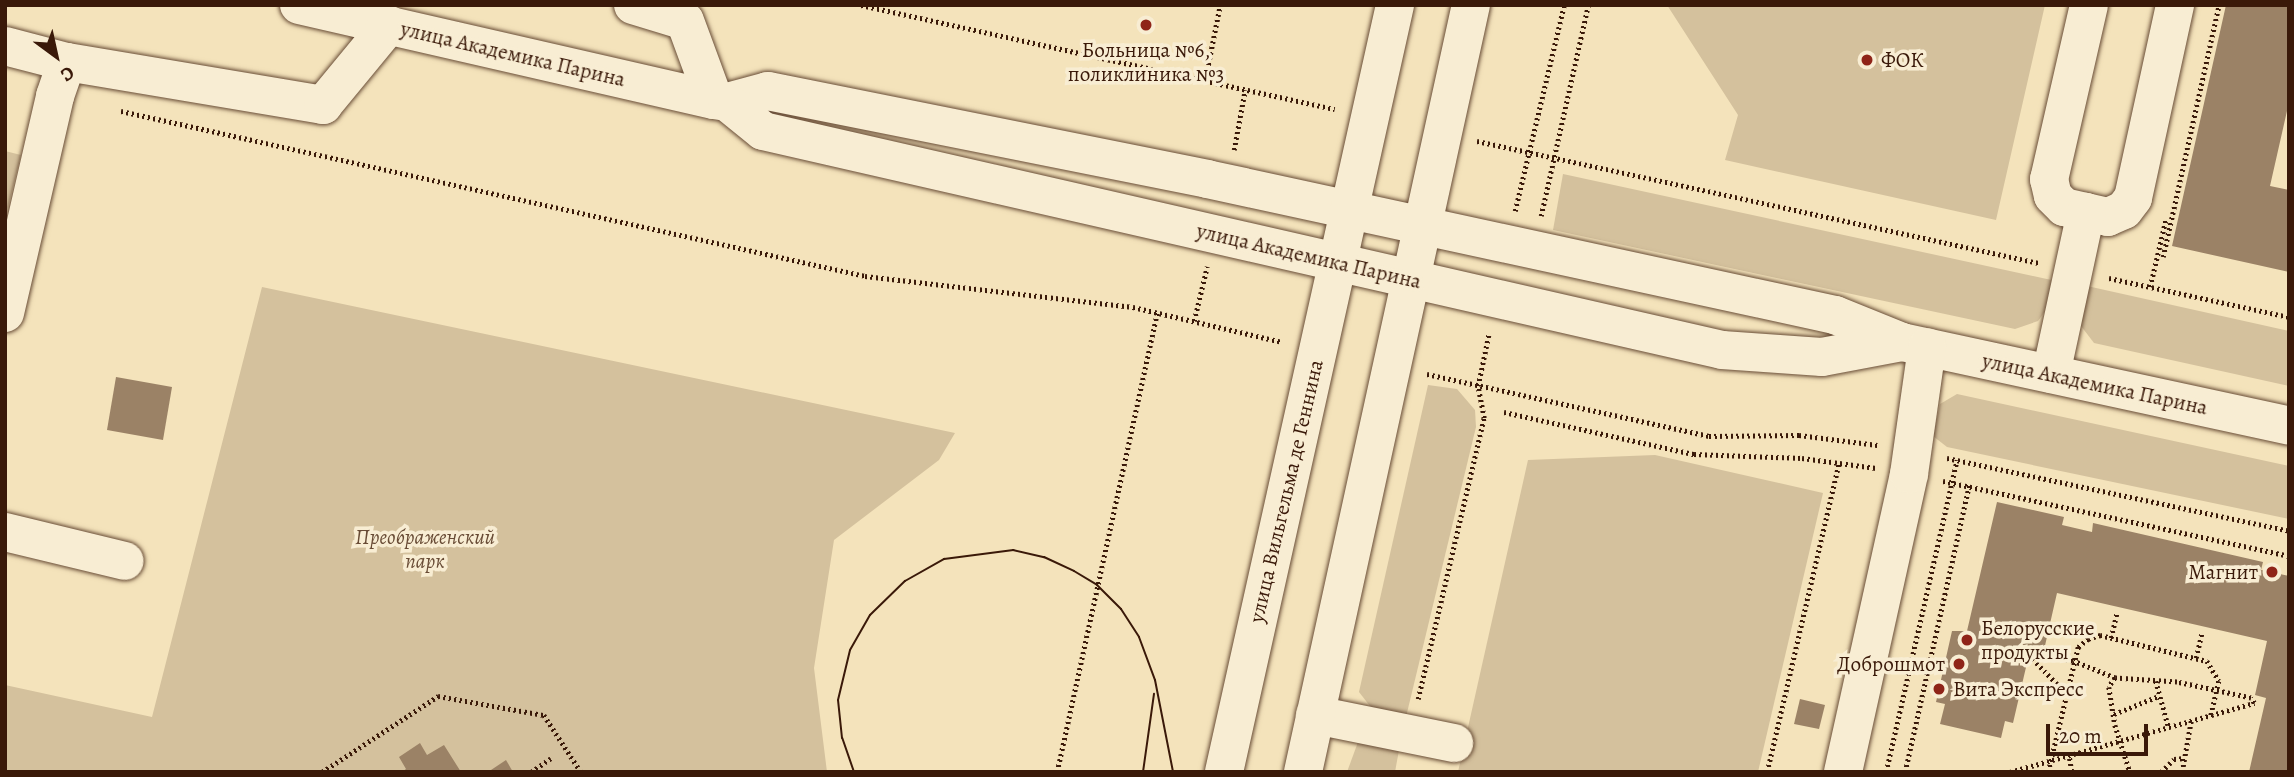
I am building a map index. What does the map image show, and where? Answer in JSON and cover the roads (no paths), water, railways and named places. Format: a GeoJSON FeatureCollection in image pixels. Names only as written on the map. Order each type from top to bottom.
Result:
{"type":"FeatureCollection","features":[{"type":"Feature","properties":{"kind":"street","name":"улица Академика Парина"},"geometry":{"type":"LineString","coordinates":[[299,5],[721,101],[763,131],[1721,350],[1822,357],[1914,344]]}},
{"type":"Feature","properties":{"kind":"street"},"geometry":{"type":"LineString","coordinates":[[633,5],[685,21],[721,101]]}},
{"type":"Feature","properties":{"kind":"street","name":"улица Вильгельма де Геннина"},"geometry":{"type":"LineString","coordinates":[[1224,772],[1395,5]]}},
{"type":"Feature","properties":{"kind":"street"},"geometry":{"type":"LineString","coordinates":[[1303,772],[1426,226],[1471,5]]}},
{"type":"Feature","properties":{"kind":"street"},"geometry":{"type":"LineString","coordinates":[[2089,5],[2049,179],[2053,196],[2064,207],[2108,217],[2124,210],[2133,198],[2175,5]]}},
{"type":"Feature","properties":{"kind":"street"},"geometry":{"type":"LineString","coordinates":[[5,46],[67,62],[323,105],[389,25]]}},
{"type":"Feature","properties":{"kind":"street"},"geometry":{"type":"LineString","coordinates":[[5,313],[55,96],[67,62]]}},
{"type":"Feature","properties":{"kind":"street","name":"улица Академика Парина"},"geometry":{"type":"LineString","coordinates":[[721,101],[768,91],[1426,226],[1523,235],[1835,315],[1914,344],[2289,426]]}},
{"type":"Feature","properties":{"kind":"street"},"geometry":{"type":"LineString","coordinates":[[2051,374],[2086,212]]}},
{"type":"Feature","properties":{"kind":"street"},"geometry":{"type":"LineString","coordinates":[[1843,772],[1909,474],[1914,344]]}},
{"type":"Feature","properties":{"kind":"street"},"geometry":{"type":"LineString","coordinates":[[5,532],[125,561]]}},
{"type":"Feature","properties":{"kind":"street"},"geometry":{"type":"LineString","coordinates":[[1315,715],[1454,744]]}},
{"type":"Feature","properties":{"kind":"tram line"},"geometry":{"type":"LineString","coordinates":[[854,772],[842,738],[838,700],[850,650],[870,615],[905,581],[944,559],[1013,550],[1044,557],[1074,571],[1097,585],[1121,609],[1139,637],[1155,680],[1173,772]]}},
{"type":"Feature","properties":{"kind":"tram line"},"geometry":{"type":"LineString","coordinates":[[1143,772],[1154,694]]}},
{"type":"Feature","properties":{"kind":"place","name":"Больница №6, поликлиника №3"},"geometry":{"type":"Point","coordinates":[1146,25]}},
{"type":"Feature","properties":{"kind":"place","name":"ФОК"},"geometry":{"type":"Point","coordinates":[1867,60]}},
{"type":"Feature","properties":{"kind":"place","name":"Магнит"},"geometry":{"type":"Point","coordinates":[2272,572]}},
{"type":"Feature","properties":{"kind":"place","name":"Белорусские продукты"},"geometry":{"type":"Point","coordinates":[1967,640]}},
{"type":"Feature","properties":{"kind":"place","name":"Доброшмот"},"geometry":{"type":"Point","coordinates":[1959,664]}},
{"type":"Feature","properties":{"kind":"place","name":"Вита Экспресс"},"geometry":{"type":"Point","coordinates":[1939,689]}},
{"type":"Feature","properties":{"kind":"park label","name":"Преображенский парк"},"geometry":{"type":"Point","coordinates":[425,549]}}]}
